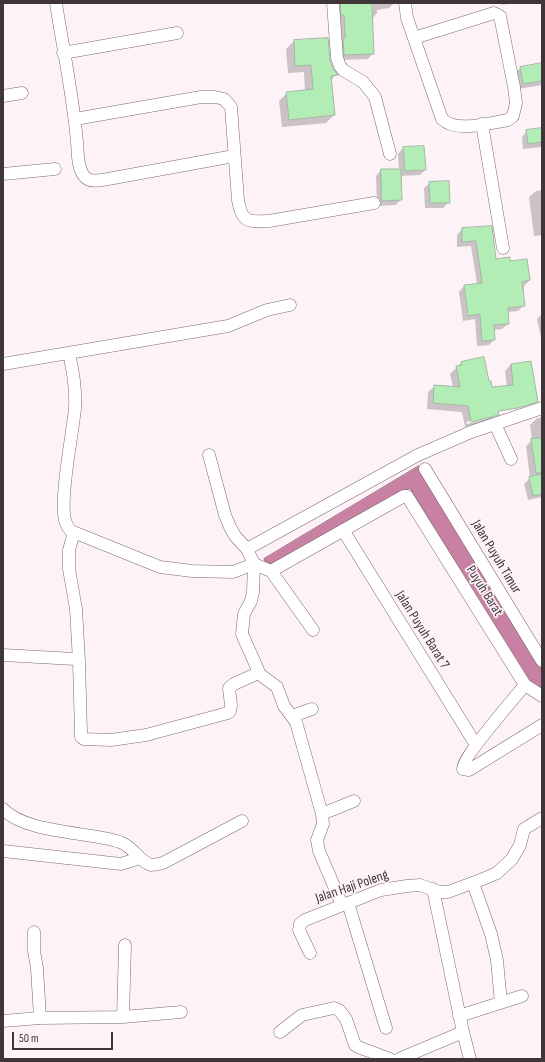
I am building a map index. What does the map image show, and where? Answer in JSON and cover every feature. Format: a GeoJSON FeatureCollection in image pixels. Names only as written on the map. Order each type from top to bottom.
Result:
{"type":"FeatureCollection","features":[{"type":"Feature","properties":{"kind":"street"},"geometry":{"type":"LineString","coordinates":[[56,3],[75,119],[82,173],[86,178],[91,181],[108,179],[234,156]]}},
{"type":"Feature","properties":{"kind":"street"},"geometry":{"type":"LineString","coordinates":[[333,3],[337,50],[340,66],[343,70],[363,82],[375,97],[390,154]]}},
{"type":"Feature","properties":{"kind":"street"},"geometry":{"type":"LineString","coordinates":[[405,3],[407,18],[442,119],[446,123],[454,126],[508,120],[513,116],[516,103],[514,87],[500,16],[494,13],[414,38]]}},
{"type":"Feature","properties":{"kind":"street"},"geometry":{"type":"LineString","coordinates":[[64,53],[177,32]]}},
{"type":"Feature","properties":{"kind":"street"},"geometry":{"type":"LineString","coordinates":[[3,96],[22,93]]}},
{"type":"Feature","properties":{"kind":"street"},"geometry":{"type":"LineString","coordinates":[[75,119],[201,97],[224,99],[230,107],[240,212],[245,219],[253,222],[269,221],[374,203]]}},
{"type":"Feature","properties":{"kind":"street"},"geometry":{"type":"LineString","coordinates":[[482,124],[503,248]]}},
{"type":"Feature","properties":{"kind":"street"},"geometry":{"type":"LineString","coordinates":[[3,174],[55,168]]}},
{"type":"Feature","properties":{"kind":"street"},"geometry":{"type":"LineString","coordinates":[[3,364],[228,326],[267,310],[290,304]]}},
{"type":"Feature","properties":{"kind":"street"},"geometry":{"type":"LineString","coordinates":[[69,353],[75,383],[75,407],[64,495],[64,516],[71,531],[160,567],[192,571],[234,572],[254,564],[270,571],[313,630]]}},
{"type":"Feature","properties":{"kind":"street"},"geometry":{"type":"LineString","coordinates":[[247,549],[418,455],[471,432],[542,408]]}},
{"type":"Feature","properties":{"kind":"street"},"geometry":{"type":"LineString","coordinates":[[495,424],[511,459]]}},
{"type":"Feature","properties":{"kind":"street"},"geometry":{"type":"LineString","coordinates":[[209,455],[225,515],[235,536],[247,549],[254,564],[251,600],[244,614],[242,634],[258,672],[277,687],[284,706],[296,722],[322,814],[323,824],[317,840],[319,851],[345,904],[386,1028]]}},
{"type":"Feature","properties":{"kind":"street","name":"Jalan Puyuh Timur"},"geometry":{"type":"LineString","coordinates":[[425,469],[542,661]]}},
{"type":"Feature","properties":{"kind":"street","name":"Puyuh Barat"},"geometry":{"type":"LineString","coordinates":[[344,530],[404,496],[408,496],[525,685],[542,696]]}},
{"type":"Feature","properties":{"kind":"street"},"geometry":{"type":"LineString","coordinates":[[270,571],[344,530]]}},
{"type":"Feature","properties":{"kind":"street","name":"Jalan Puyuh Barat 7"},"geometry":{"type":"LineString","coordinates":[[344,530],[476,746]]}},
{"type":"Feature","properties":{"kind":"street"},"geometry":{"type":"LineString","coordinates":[[74,532],[69,550],[69,569],[76,609],[81,737],[87,740],[111,740],[146,735],[228,713],[231,705],[229,688],[258,672]]}},
{"type":"Feature","properties":{"kind":"street"},"geometry":{"type":"LineString","coordinates":[[3,655],[75,659],[79,661]]}},
{"type":"Feature","properties":{"kind":"street"},"geometry":{"type":"LineString","coordinates":[[525,685],[476,746],[464,764],[463,770],[469,770],[542,725]]}},
{"type":"Feature","properties":{"kind":"street"},"geometry":{"type":"LineString","coordinates":[[292,716],[312,709]]}},
{"type":"Feature","properties":{"kind":"street"},"geometry":{"type":"LineString","coordinates":[[322,814],[354,801]]}},
{"type":"Feature","properties":{"kind":"street"},"geometry":{"type":"LineString","coordinates":[[3,809],[16,820],[32,825],[114,840],[127,846],[140,858],[150,864],[163,863],[242,821]]}},
{"type":"Feature","properties":{"kind":"street","name":"Jalan Haji Poleng"},"geometry":{"type":"LineString","coordinates":[[310,953],[300,930],[300,924],[305,920],[381,890],[420,885],[439,892],[448,892],[473,884],[497,873],[512,859],[520,845],[524,829],[542,818]]}},
{"type":"Feature","properties":{"kind":"street"},"geometry":{"type":"LineString","coordinates":[[3,851],[121,864],[140,858]]}},
{"type":"Feature","properties":{"kind":"street"},"geometry":{"type":"LineString","coordinates":[[473,884],[492,934],[497,960],[501,1003]]}},
{"type":"Feature","properties":{"kind":"street"},"geometry":{"type":"LineString","coordinates":[[433,889],[462,1032],[470,1059]]}},
{"type":"Feature","properties":{"kind":"street"},"geometry":{"type":"LineString","coordinates":[[34,932],[34,951],[37,968],[40,1018]]}},
{"type":"Feature","properties":{"kind":"street"},"geometry":{"type":"LineString","coordinates":[[123,1017],[125,945]]}},
{"type":"Feature","properties":{"kind":"street"},"geometry":{"type":"LineString","coordinates":[[459,1016],[522,996]]}},
{"type":"Feature","properties":{"kind":"street"},"geometry":{"type":"LineString","coordinates":[[280,1032],[302,1015],[334,1008],[339,1010],[346,1019],[355,1045],[390,1059]]}},
{"type":"Feature","properties":{"kind":"street"},"geometry":{"type":"LineString","coordinates":[[3,1021],[40,1018],[123,1017],[181,1012]]}},
{"type":"Feature","properties":{"kind":"street"},"geometry":{"type":"LineString","coordinates":[[399,1059],[462,1032]]}},
{"type":"Feature","properties":{"kind":"shaded area"},"geometry":{"type":"Polygon","coordinates":[[[419,466],[538,665],[542,668],[542,690],[530,684],[410,488],[270,570],[264,559],[419,466]]]}},
{"type":"Feature","properties":{"kind":"building"},"geometry":{"type":"Polygon","coordinates":[[[341,3],[372,3],[374,54],[344,55],[344,15],[341,15],[341,3]]]}},
{"type":"Feature","properties":{"kind":"building"},"geometry":{"type":"Polygon","coordinates":[[[328,38],[330,60],[333,69],[338,75],[331,76],[335,115],[289,120],[286,92],[313,89],[311,65],[295,66],[294,40],[328,38]]]}},
{"type":"Feature","properties":{"kind":"building"},"geometry":{"type":"Polygon","coordinates":[[[542,63],[542,81],[523,84],[520,67],[542,63]]]}},
{"type":"Feature","properties":{"kind":"building"},"geometry":{"type":"Polygon","coordinates":[[[542,128],[542,142],[528,144],[526,130],[542,128]]]}},
{"type":"Feature","properties":{"kind":"building"},"geometry":{"type":"Polygon","coordinates":[[[424,146],[426,170],[405,171],[403,147],[424,146]]]}},
{"type":"Feature","properties":{"kind":"building"},"geometry":{"type":"Polygon","coordinates":[[[381,169],[401,169],[402,200],[382,201],[381,169]]]}},
{"type":"Feature","properties":{"kind":"building"},"geometry":{"type":"Polygon","coordinates":[[[449,181],[450,203],[430,203],[429,182],[449,181]]]}},
{"type":"Feature","properties":{"kind":"building"},"geometry":{"type":"Polygon","coordinates":[[[492,226],[496,259],[510,257],[510,261],[527,259],[530,280],[522,282],[525,306],[508,308],[509,324],[494,325],[495,340],[482,341],[480,314],[468,316],[464,285],[482,283],[476,241],[462,242],[462,228],[492,226]]]}},
{"type":"Feature","properties":{"kind":"building"},"geometry":{"type":"Polygon","coordinates":[[[484,357],[489,381],[491,381],[492,387],[513,385],[511,364],[531,361],[538,402],[518,408],[498,411],[499,415],[471,422],[468,406],[433,403],[434,385],[460,387],[456,366],[462,365],[461,362],[484,357]]]}},
{"type":"Feature","properties":{"kind":"building"},"geometry":{"type":"Polygon","coordinates":[[[542,438],[542,473],[536,473],[531,439],[542,438]]]}},
{"type":"Feature","properties":{"kind":"building"},"geometry":{"type":"Polygon","coordinates":[[[542,474],[542,494],[533,496],[529,477],[542,474]]]}}]}
